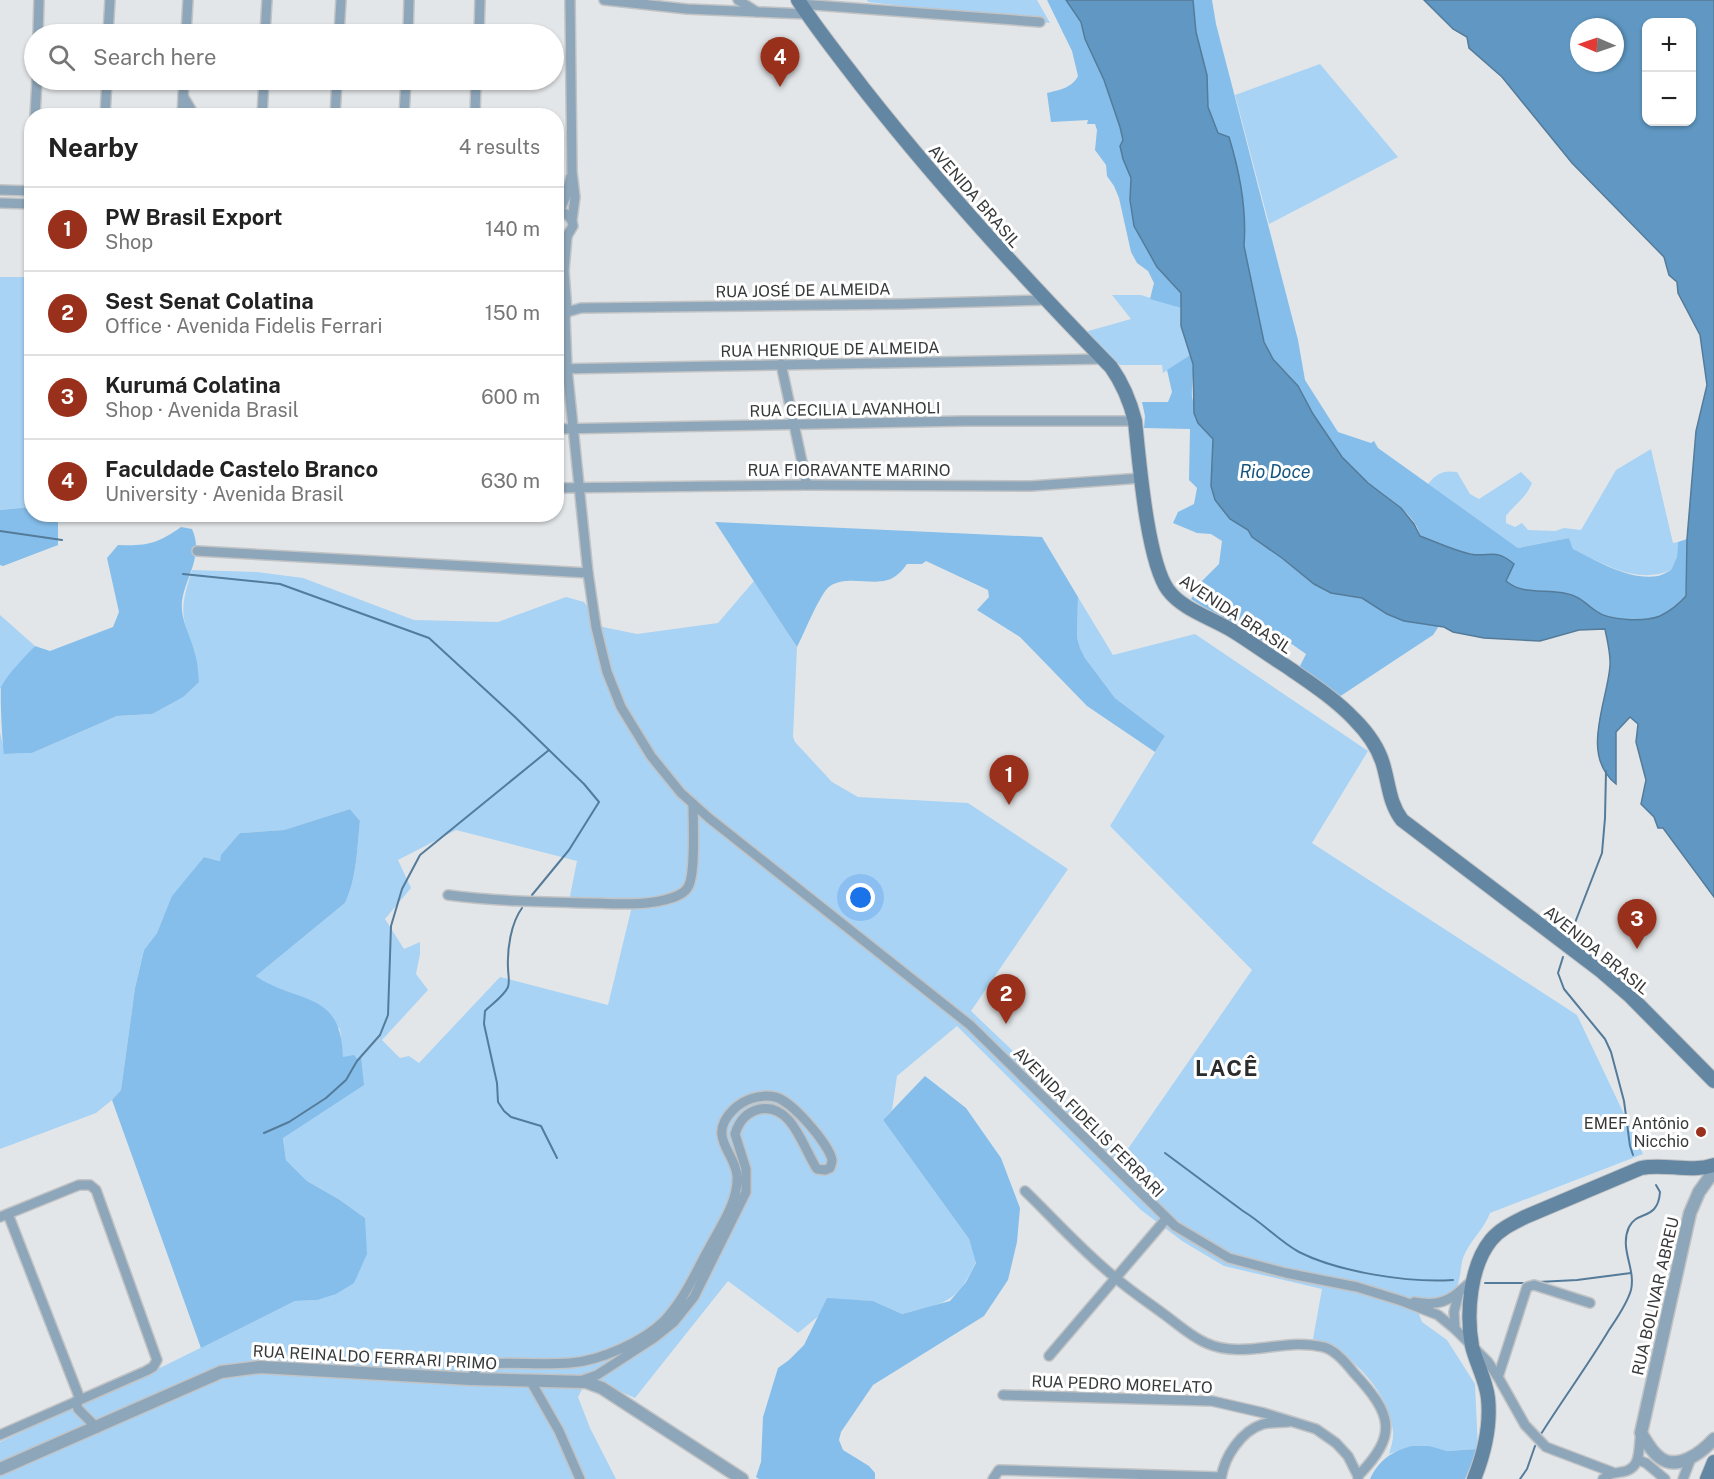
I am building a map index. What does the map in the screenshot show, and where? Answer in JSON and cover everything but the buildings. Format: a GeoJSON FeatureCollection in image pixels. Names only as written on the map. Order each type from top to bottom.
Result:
{"type":"FeatureCollection","features":[{"type":"Feature","properties":{"kind":"main road","name":"AVENIDA BRASIL"},"geometry":{"type":"LineString","coordinates":[[802,6],[900,135],[1010,261],[1111,367],[1125,390],[1135,421],[1156,561],[1169,591],[1198,613],[1242,637],[1343,708],[1371,738],[1383,763],[1390,799],[1402,819],[1601,971],[1630,996],[1714,1082]]}},
{"type":"Feature","properties":{"kind":"main road"},"geometry":{"type":"LineString","coordinates":[[1474,1479],[1487,1436],[1488,1397],[1472,1347],[1470,1313],[1474,1279],[1491,1239],[1510,1224],[1641,1168],[1704,1167],[1714,1164]]}},
{"type":"Feature","properties":{"kind":"main road"},"geometry":{"type":"LineString","coordinates":[[1707,1479],[1714,1462]]}},
{"type":"Feature","properties":{"kind":"street"},"geometry":{"type":"LineString","coordinates":[[38,24],[39,0]]}},
{"type":"Feature","properties":{"kind":"street"},"geometry":{"type":"LineString","coordinates":[[109,24],[110,0]]}},
{"type":"Feature","properties":{"kind":"street"},"geometry":{"type":"LineString","coordinates":[[187,24],[188,0]]}},
{"type":"Feature","properties":{"kind":"street"},"geometry":{"type":"LineString","coordinates":[[266,24],[267,0]]}},
{"type":"Feature","properties":{"kind":"street"},"geometry":{"type":"LineString","coordinates":[[340,24],[341,0]]}},
{"type":"Feature","properties":{"kind":"street"},"geometry":{"type":"LineString","coordinates":[[408,24],[409,0]]}},
{"type":"Feature","properties":{"kind":"street"},"geometry":{"type":"LineString","coordinates":[[479,24],[480,0]]}},
{"type":"Feature","properties":{"kind":"street"},"geometry":{"type":"LineString","coordinates":[[564,200],[572,172],[570,0]]}},
{"type":"Feature","properties":{"kind":"street"},"geometry":{"type":"LineString","coordinates":[[604,0],[687,9],[759,13],[802,6],[1040,22]]}},
{"type":"Feature","properties":{"kind":"street"},"geometry":{"type":"LineString","coordinates":[[738,0],[759,13]]}},
{"type":"Feature","properties":{"kind":"street"},"geometry":{"type":"LineString","coordinates":[[35,108],[36,90]]}},
{"type":"Feature","properties":{"kind":"street"},"geometry":{"type":"LineString","coordinates":[[105,108],[106,90]]}},
{"type":"Feature","properties":{"kind":"street"},"geometry":{"type":"LineString","coordinates":[[182,108],[183,90]]}},
{"type":"Feature","properties":{"kind":"street"},"geometry":{"type":"LineString","coordinates":[[262,108],[263,90]]}},
{"type":"Feature","properties":{"kind":"street"},"geometry":{"type":"LineString","coordinates":[[335,108],[336,90]]}},
{"type":"Feature","properties":{"kind":"street"},"geometry":{"type":"LineString","coordinates":[[404,108],[405,90]]}},
{"type":"Feature","properties":{"kind":"street"},"geometry":{"type":"LineString","coordinates":[[475,108],[476,90]]}},
{"type":"Feature","properties":{"kind":"street"},"geometry":{"type":"LineString","coordinates":[[183,96],[190,108]]}},
{"type":"Feature","properties":{"kind":"street","name":"AVENIDA FIDELIS FERRARI"},"geometry":{"type":"LineString","coordinates":[[572,172],[575,196],[573,226],[567,236],[564,271],[567,369],[588,573],[602,651],[621,707],[656,762],[693,804],[970,1025],[1166,1219],[1229,1258],[1286,1273],[1357,1287],[1402,1300],[1437,1315],[1455,1329],[1488,1362],[1525,1425],[1546,1447],[1612,1472]]}},
{"type":"Feature","properties":{"kind":"street"},"geometry":{"type":"LineString","coordinates":[[0,190],[24,191]]}},
{"type":"Feature","properties":{"kind":"street"},"geometry":{"type":"LineString","coordinates":[[0,203],[24,204]]}},
{"type":"Feature","properties":{"kind":"street"},"geometry":{"type":"LineString","coordinates":[[564,213],[572,220]]}},
{"type":"Feature","properties":{"kind":"street","name":"RUA JOSÉ DE ALMEIDA"},"geometry":{"type":"LineString","coordinates":[[566,315],[580,308],[1046,300]]}},
{"type":"Feature","properties":{"kind":"street","name":"RUA HENRIQUE DE ALMEIDA"},"geometry":{"type":"LineString","coordinates":[[567,369],[1103,359]]}},
{"type":"Feature","properties":{"kind":"street"},"geometry":{"type":"LineString","coordinates":[[781,364],[807,485]]}},
{"type":"Feature","properties":{"kind":"street","name":"RUA CECILIA LAVANHOLI"},"geometry":{"type":"LineString","coordinates":[[564,429],[965,421],[1135,421]]}},
{"type":"Feature","properties":{"kind":"street","name":"RUA FIORAVANTE MARINO"},"geometry":{"type":"LineString","coordinates":[[564,488],[1031,486],[1142,478]]}},
{"type":"Feature","properties":{"kind":"street"},"geometry":{"type":"LineString","coordinates":[[197,551],[588,573]]}},
{"type":"Feature","properties":{"kind":"street"},"geometry":{"type":"LineString","coordinates":[[448,895],[513,901],[640,904],[669,899],[680,894],[688,886],[692,872],[693,804]]}},
{"type":"Feature","properties":{"kind":"street"},"geometry":{"type":"LineString","coordinates":[[470,1378],[483,1364],[581,1362],[608,1355],[637,1340],[663,1322],[682,1298],[720,1228],[736,1188],[736,1169],[723,1145],[726,1118],[744,1101],[759,1097],[776,1097],[788,1103],[810,1126],[829,1152],[832,1163],[830,1168],[817,1169],[792,1124],[780,1113],[772,1109],[755,1110],[743,1118],[735,1134],[746,1169],[746,1192],[694,1297],[674,1322],[654,1338],[597,1375],[579,1381],[581,1362]]}},
{"type":"Feature","properties":{"kind":"street"},"geometry":{"type":"LineString","coordinates":[[723,1145],[730,1140],[737,1144]]}},
{"type":"Feature","properties":{"kind":"street","name":"RUA BOLIVAR ABREU"},"geometry":{"type":"LineString","coordinates":[[1641,1433],[1690,1213],[1699,1192],[1714,1171]]}},
{"type":"Feature","properties":{"kind":"street"},"geometry":{"type":"LineString","coordinates":[[0,1435],[78,1400],[146,1371],[153,1367],[157,1360],[96,1190],[90,1185],[79,1185],[4,1215],[78,1400],[78,1409],[97,1428]]}},
{"type":"Feature","properties":{"kind":"street"},"geometry":{"type":"LineString","coordinates":[[1025,1191],[1116,1278],[1205,1343],[1225,1349],[1325,1347],[1346,1364],[1367,1387],[1387,1421],[1383,1445],[1358,1477]]}},
{"type":"Feature","properties":{"kind":"street"},"geometry":{"type":"LineString","coordinates":[[1049,1356],[1166,1219]]}},
{"type":"Feature","properties":{"kind":"street","name":"AVENIDA FIDELIS FERRARI"},"geometry":{"type":"LineString","coordinates":[[1402,1300],[1437,1304],[1450,1299],[1474,1279]]}},
{"type":"Feature","properties":{"kind":"street"},"geometry":{"type":"LineString","coordinates":[[1498,1377],[1527,1287],[1534,1285],[1590,1303]]}},
{"type":"Feature","properties":{"kind":"street"},"geometry":{"type":"LineString","coordinates":[[1455,1329],[1454,1312],[1458,1292]]}},
{"type":"Feature","properties":{"kind":"street","name":"RUA REINALDO FERRARI PRIMO"},"geometry":{"type":"LineString","coordinates":[[0,1469],[221,1372],[260,1367],[579,1381],[602,1388],[742,1479]]}},
{"type":"Feature","properties":{"kind":"street"},"geometry":{"type":"LineString","coordinates":[[530,1380],[559,1431],[580,1479]]}},
{"type":"Feature","properties":{"kind":"street","name":"RUA PEDRO MORELATO"},"geometry":{"type":"LineString","coordinates":[[1003,1395],[1212,1401],[1316,1429],[1336,1443],[1348,1456],[1358,1477]]}},
{"type":"Feature","properties":{"kind":"street"},"geometry":{"type":"LineString","coordinates":[[993,1479],[999,1470],[1221,1478],[1226,1461],[1244,1434],[1264,1424],[1293,1421]]}},
{"type":"Feature","properties":{"kind":"street"},"geometry":{"type":"LineString","coordinates":[[1641,1433],[1660,1458]]}},
{"type":"Feature","properties":{"kind":"street"},"geometry":{"type":"LineString","coordinates":[[1641,1433],[1642,1461],[1665,1479]]}},
{"type":"Feature","properties":{"kind":"street"},"geometry":{"type":"LineString","coordinates":[[1603,1479],[1612,1472],[1626,1471],[1642,1461],[1660,1458],[1676,1461],[1691,1458],[1714,1439]]}},
{"type":"Feature","properties":{"kind":"street"},"geometry":{"type":"LineString","coordinates":[[1683,1479],[1691,1458]]}},
{"type":"Feature","properties":{"kind":"shaded area"},"geometry":{"type":"Polygon","coordinates":[[[867,0],[1037,0],[1050,23],[868,2],[867,0]]]}},
{"type":"Feature","properties":{"kind":"shaded area"},"geometry":{"type":"Polygon","coordinates":[[[1047,0],[1066,0],[1081,22],[1085,39],[1104,80],[1120,127],[1131,178],[1134,226],[1157,267],[1181,292],[1181,308],[1150,299],[1154,283],[1148,271],[1137,263],[1131,252],[1119,198],[1107,176],[1106,165],[1095,150],[1097,130],[1095,124],[1087,124],[1088,120],[1051,122],[1047,93],[1069,86],[1078,76],[1072,51],[1047,0]]]}},
{"type":"Feature","properties":{"kind":"shaded area"},"geometry":{"type":"Polygon","coordinates":[[[1193,0],[1212,0],[1216,24],[1298,340],[1305,380],[1338,432],[1371,443],[1374,441],[1378,448],[1518,548],[1569,538],[1573,549],[1592,559],[1625,573],[1647,577],[1658,576],[1671,570],[1677,557],[1678,542],[1687,539],[1686,596],[1674,607],[1653,618],[1618,619],[1596,611],[1570,594],[1527,590],[1513,586],[1506,582],[1514,564],[1497,554],[1470,554],[1420,536],[1417,527],[1403,510],[1356,473],[1343,459],[1312,413],[1293,379],[1274,359],[1264,341],[1250,282],[1244,246],[1245,232],[1218,134],[1208,107],[1206,75],[1196,32],[1193,0]]]}},
{"type":"Feature","properties":{"kind":"shaded area"},"geometry":{"type":"Polygon","coordinates":[[[1320,64],[1398,157],[1269,224],[1235,95],[1320,64]]]}},
{"type":"Feature","properties":{"kind":"shaded area"},"geometry":{"type":"Polygon","coordinates":[[[0,277],[24,277],[24,508],[0,510],[0,277]]]}},
{"type":"Feature","properties":{"kind":"shaded area"},"geometry":{"type":"Polygon","coordinates":[[[1112,295],[1141,295],[1181,308],[1181,326],[1190,355],[1163,373],[1162,365],[1120,365],[1085,332],[1131,319],[1112,295]]]}},
{"type":"Feature","properties":{"kind":"shaded area"},"geometry":{"type":"Polygon","coordinates":[[[1190,355],[1193,366],[1193,402],[1203,426],[1213,439],[1211,486],[1215,500],[1248,530],[1252,537],[1314,584],[1332,593],[1362,598],[1439,626],[1433,635],[1339,697],[1299,668],[1306,654],[1262,623],[1253,628],[1280,647],[1278,654],[1191,599],[1201,585],[1200,583],[1219,564],[1222,541],[1211,534],[1197,533],[1173,523],[1178,512],[1194,504],[1197,488],[1189,480],[1190,429],[1144,428],[1145,416],[1142,402],[1168,402],[1172,392],[1167,370],[1190,355]]]}},
{"type":"Feature","properties":{"kind":"shaded area"},"geometry":{"type":"Polygon","coordinates":[[[1651,449],[1673,543],[1678,542],[1677,557],[1671,570],[1659,574],[1633,574],[1608,566],[1573,549],[1569,538],[1518,548],[1428,484],[1441,473],[1457,472],[1470,494],[1479,499],[1521,472],[1532,483],[1524,497],[1506,516],[1506,523],[1515,527],[1522,523],[1528,530],[1555,531],[1564,528],[1581,530],[1616,470],[1651,449]]]}},
{"type":"Feature","properties":{"kind":"shaded area"},"geometry":{"type":"Polygon","coordinates":[[[24,508],[24,522],[58,522],[58,545],[3,566],[0,565],[0,510],[24,508]]]}},
{"type":"Feature","properties":{"kind":"shaded area"},"geometry":{"type":"Polygon","coordinates":[[[715,522],[1042,537],[1078,597],[1077,637],[1085,658],[1115,698],[1165,736],[1155,752],[1087,706],[1020,637],[977,610],[989,597],[988,590],[926,561],[922,564],[907,564],[890,579],[874,582],[838,582],[830,586],[817,605],[797,647],[715,522]]]}},
{"type":"Feature","properties":{"kind":"shaded area"},"geometry":{"type":"Polygon","coordinates":[[[181,527],[192,529],[195,539],[195,557],[184,592],[182,608],[196,657],[199,682],[183,697],[152,714],[117,716],[32,753],[4,754],[1,687],[8,676],[35,646],[50,651],[113,627],[119,612],[107,558],[118,545],[151,543],[181,527]]]}},
{"type":"Feature","properties":{"kind":"shaded area"},"geometry":{"type":"Polygon","coordinates":[[[192,570],[257,572],[303,578],[414,620],[498,622],[566,597],[584,602],[603,627],[637,634],[718,623],[754,581],[797,647],[793,737],[832,782],[858,797],[968,803],[1068,869],[971,1011],[1123,1156],[1252,970],[1110,826],[1165,736],[1115,698],[1085,658],[1077,637],[1078,597],[1113,655],[1195,634],[1368,751],[1312,843],[1577,1015],[1643,1154],[1490,1213],[1466,1252],[1455,1290],[1442,1299],[1417,1309],[1422,1322],[1447,1340],[1475,1384],[1478,1449],[1447,1451],[1429,1447],[1405,1448],[1389,1454],[1393,1434],[1390,1417],[1376,1388],[1353,1362],[1340,1352],[1313,1339],[1322,1289],[1224,1266],[1182,1241],[1141,1210],[957,1026],[897,1076],[892,1110],[883,1120],[969,1239],[976,1262],[962,1287],[955,1295],[939,1304],[902,1314],[873,1301],[827,1299],[821,1314],[798,1333],[728,1281],[635,1398],[608,1386],[584,1385],[578,1397],[590,1428],[616,1479],[0,1479],[0,1442],[166,1365],[295,1301],[317,1300],[365,1218],[307,1181],[286,1160],[283,1137],[358,1060],[343,1057],[340,1029],[256,976],[345,903],[354,873],[360,821],[350,809],[284,830],[240,833],[221,861],[204,857],[173,896],[157,933],[144,950],[135,988],[121,1090],[96,1113],[0,1149],[0,732],[5,754],[32,753],[117,716],[152,714],[195,655],[183,613],[192,570]],[[456,830],[398,860],[411,888],[385,919],[404,949],[420,942],[416,974],[428,990],[382,1040],[400,1058],[409,1056],[419,1063],[500,977],[608,1005],[633,902],[568,906],[577,861],[456,830]]]}},
{"type":"Feature","properties":{"kind":"shaded area"},"geometry":{"type":"Polygon","coordinates":[[[0,615],[35,646],[0,689],[0,615]]]}},
{"type":"Feature","properties":{"kind":"shaded area"},"geometry":{"type":"Polygon","coordinates":[[[350,809],[360,821],[354,873],[345,903],[256,976],[326,1009],[334,1020],[340,1035],[343,1057],[354,1055],[358,1060],[361,1057],[364,1085],[283,1138],[286,1160],[307,1181],[365,1218],[367,1254],[354,1283],[336,1294],[317,1300],[295,1301],[201,1348],[112,1100],[121,1090],[135,988],[144,950],[157,933],[172,896],[204,857],[220,861],[221,855],[240,833],[284,830],[350,809]]]}},
{"type":"Feature","properties":{"kind":"shaded area"},"geometry":{"type":"Polygon","coordinates":[[[925,1076],[966,1108],[1001,1158],[1020,1208],[1017,1242],[1008,1280],[984,1316],[873,1385],[841,1432],[839,1440],[843,1450],[869,1466],[875,1473],[875,1479],[759,1479],[756,1477],[761,1462],[763,1417],[778,1368],[804,1345],[827,1298],[873,1301],[902,1314],[950,1301],[966,1282],[976,1263],[969,1239],[883,1120],[925,1076]]]}},
{"type":"Feature","properties":{"kind":"shaded area"},"geometry":{"type":"Polygon","coordinates":[[[1412,1446],[1429,1446],[1447,1451],[1478,1449],[1465,1479],[1370,1479],[1387,1457],[1412,1446]]]}},
{"type":"Feature","properties":{"kind":"water","name":"Rio Doce"},"geometry":{"type":"Polygon","coordinates":[[[1066,0],[1193,0],[1196,32],[1207,75],[1208,107],[1218,133],[1229,137],[1239,177],[1243,204],[1244,246],[1264,342],[1273,359],[1298,386],[1313,414],[1342,457],[1368,483],[1401,508],[1420,536],[1470,554],[1502,556],[1514,564],[1506,581],[1519,588],[1570,594],[1609,617],[1637,620],[1660,616],[1686,596],[1687,539],[1696,431],[1707,385],[1700,335],[1678,293],[1677,282],[1669,275],[1664,257],[1572,163],[1502,77],[1469,48],[1467,37],[1453,29],[1424,0],[1714,0],[1714,897],[1663,828],[1658,828],[1654,817],[1641,804],[1646,780],[1636,742],[1638,724],[1630,717],[1616,732],[1616,784],[1605,772],[1599,759],[1598,728],[1610,666],[1605,629],[1579,630],[1540,641],[1484,638],[1453,632],[1444,627],[1404,621],[1387,614],[1362,598],[1331,593],[1314,584],[1252,537],[1248,530],[1230,519],[1215,500],[1211,486],[1213,439],[1198,423],[1194,413],[1193,364],[1181,326],[1181,293],[1157,267],[1134,226],[1130,200],[1131,178],[1120,146],[1123,140],[1120,127],[1104,80],[1085,39],[1081,22],[1066,0]]]}},
{"type":"Feature","properties":{"kind":"waterway"},"geometry":{"type":"LineString","coordinates":[[0,531],[62,540]]}},
{"type":"Feature","properties":{"kind":"waterway"},"geometry":{"type":"LineString","coordinates":[[183,574],[280,584],[429,638],[515,717],[584,784],[599,802],[569,850],[532,895]]}},
{"type":"Feature","properties":{"kind":"waterway"},"geometry":{"type":"LineString","coordinates":[[264,1133],[289,1122],[326,1098],[346,1080],[357,1061],[380,1035],[388,1015],[391,926],[402,889],[420,855],[549,750]]}},
{"type":"Feature","properties":{"kind":"waterway"},"geometry":{"type":"LineString","coordinates":[[1571,933],[1602,853],[1606,771]]}},
{"type":"Feature","properties":{"kind":"waterway"},"geometry":{"type":"LineString","coordinates":[[522,908],[510,936],[508,987],[501,997],[485,1011],[484,1024],[497,1083],[498,1102],[511,1117],[541,1126],[557,1158]]}},
{"type":"Feature","properties":{"kind":"waterway"},"geometry":{"type":"LineString","coordinates":[[1563,957],[1558,973],[1564,989],[1605,1039],[1611,1052],[1624,1101],[1633,1155]]}},
{"type":"Feature","properties":{"kind":"waterway"},"geometry":{"type":"LineString","coordinates":[[1165,1153],[1299,1252],[1334,1265],[1374,1275],[1416,1280],[1453,1280]]}},
{"type":"Feature","properties":{"kind":"waterway"},"geometry":{"type":"LineString","coordinates":[[1541,1434],[1627,1300],[1632,1282],[1626,1235],[1629,1227],[1637,1218],[1655,1207],[1660,1192],[1656,1185]]}},
{"type":"Feature","properties":{"kind":"waterway"},"geometry":{"type":"LineString","coordinates":[[1538,1282],[1631,1273]]}},
{"type":"Feature","properties":{"kind":"waterway"},"geometry":{"type":"LineString","coordinates":[[1485,1283],[1526,1283]]}},
{"type":"Feature","properties":{"kind":"waterway"},"geometry":{"type":"LineString","coordinates":[[1520,1479],[1527,1469],[1535,1446]]}},
{"type":"Feature","properties":{"kind":"place","name":"Faculdade Castelo Branco"},"geometry":{"type":"Point","coordinates":[780,87]}},
{"type":"Feature","properties":{"kind":"place","name":"PW Brasil Export"},"geometry":{"type":"Point","coordinates":[1009,805]}},
{"type":"Feature","properties":{"kind":"place","name":"Kurumá Colatina"},"geometry":{"type":"Point","coordinates":[1637,949]}},
{"type":"Feature","properties":{"kind":"place","name":"Sest Senat Colatina"},"geometry":{"type":"Point","coordinates":[1006,1024]}},
{"type":"Feature","properties":{"kind":"place","name":"EMEF Antônio Nicchio"},"geometry":{"type":"Point","coordinates":[1701,1132]}},
{"type":"Feature","properties":{"kind":"district","name":"LACÊ"},"geometry":{"type":"Point","coordinates":[1227,1068]}}]}
